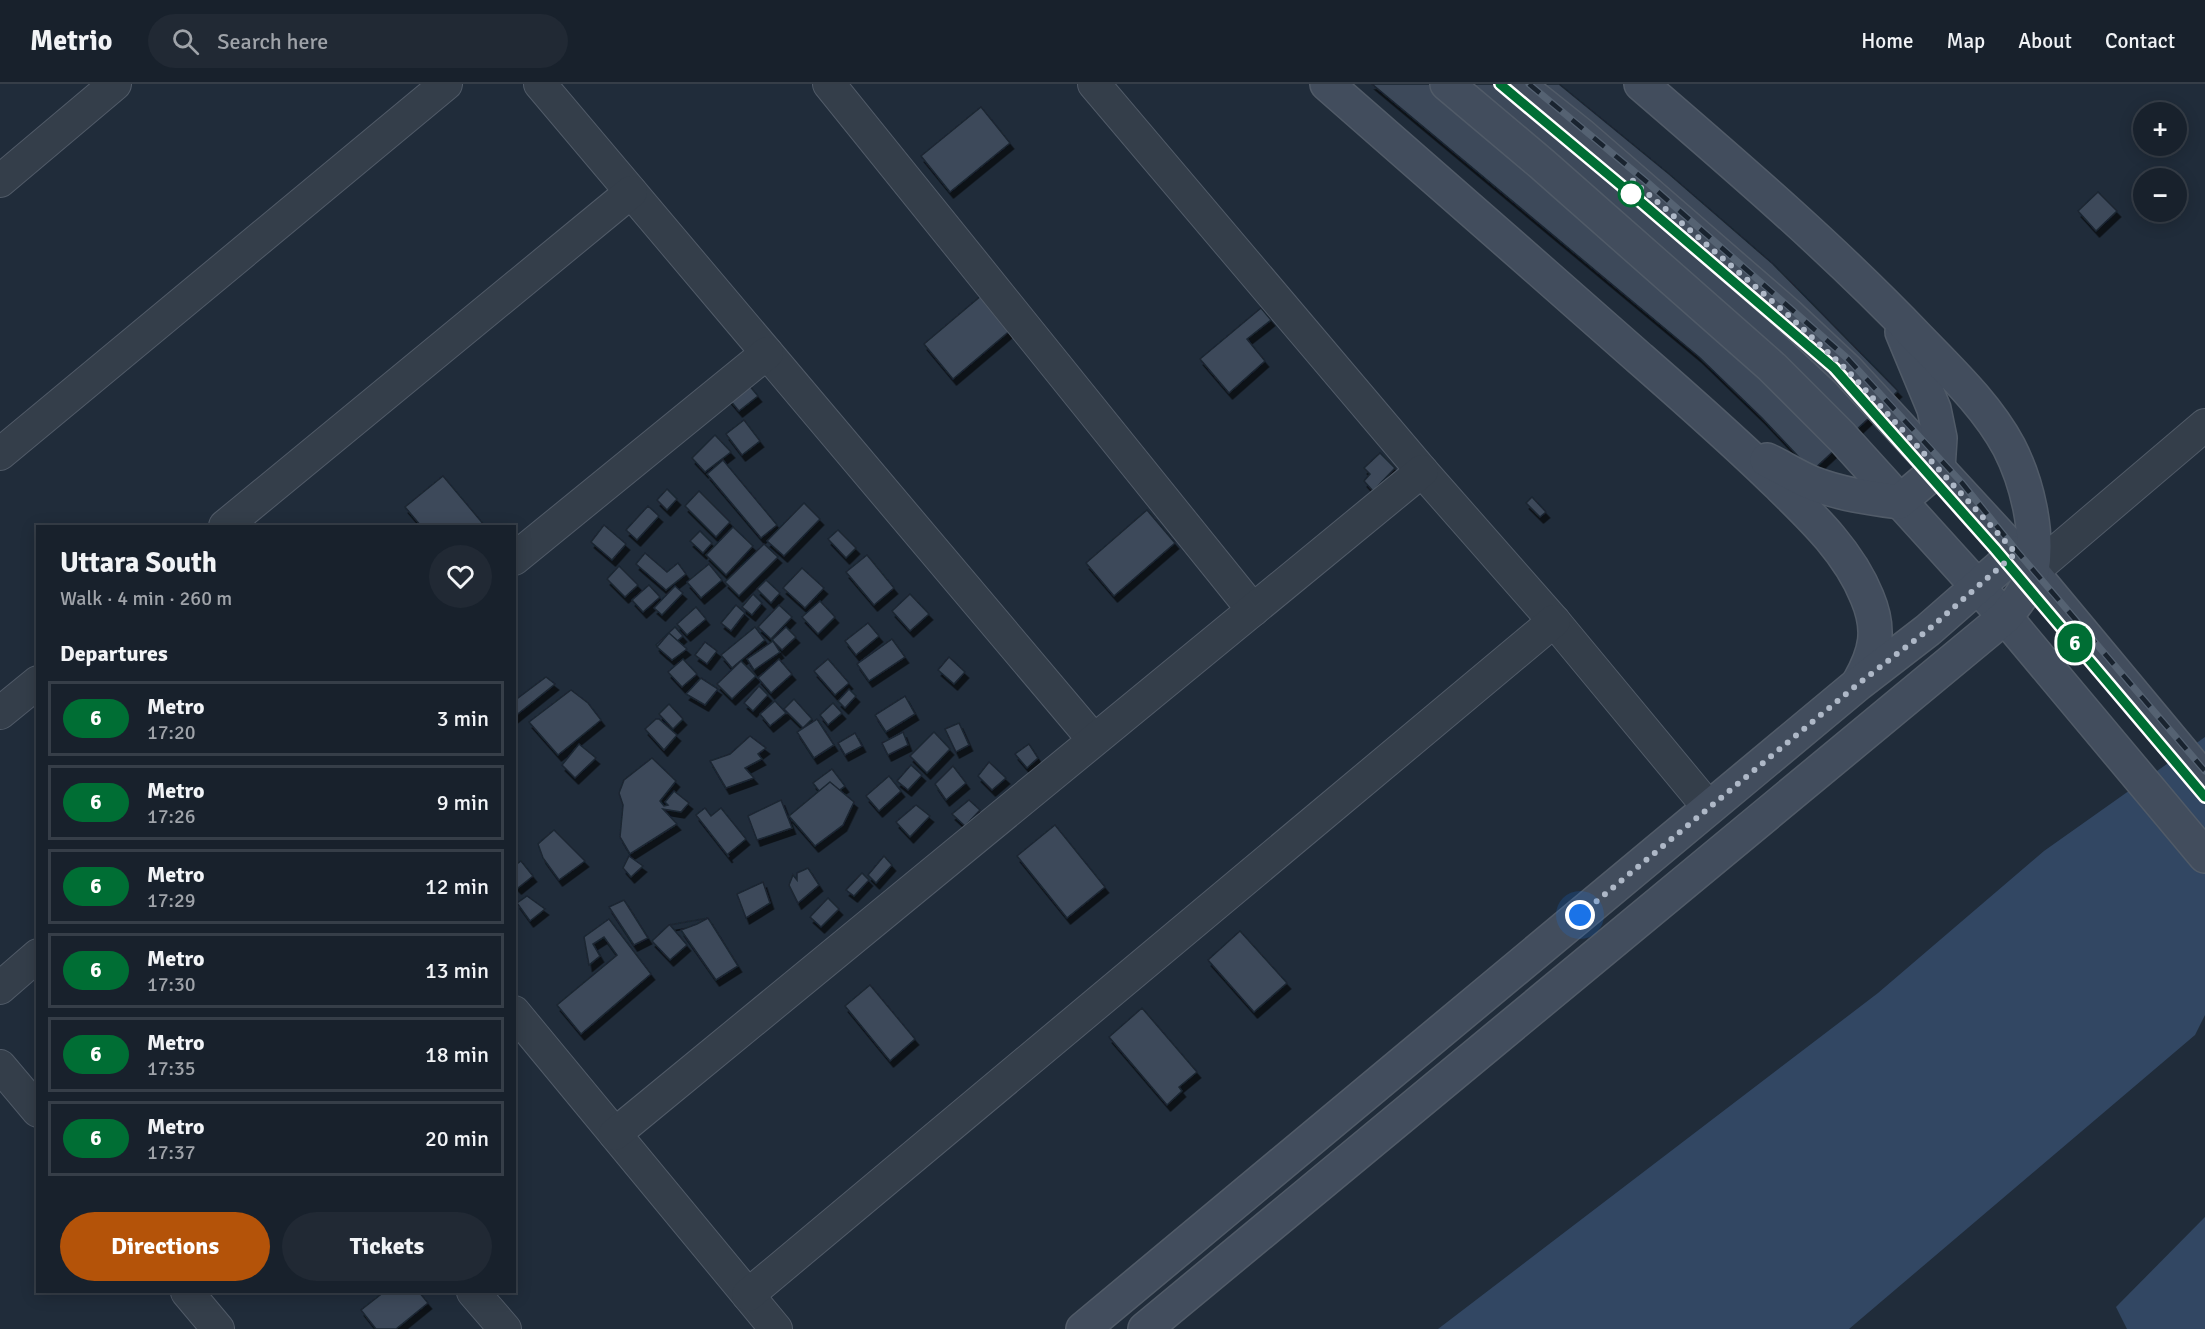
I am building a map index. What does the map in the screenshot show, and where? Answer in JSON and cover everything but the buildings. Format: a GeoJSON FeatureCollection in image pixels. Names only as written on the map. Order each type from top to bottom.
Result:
{"type":"FeatureCollection","features":[{"type":"Feature","properties":{"kind":"street"},"geometry":{"type":"LineString","coordinates":[[0,181],[115,84]]}},
{"type":"Feature","properties":{"kind":"street"},"geometry":{"type":"LineString","coordinates":[[0,454],[446,84]]}},
{"type":"Feature","properties":{"kind":"street"},"geometry":{"type":"LineString","coordinates":[[540,84],[1094,740]]}},
{"type":"Feature","properties":{"kind":"street"},"geometry":{"type":"LineString","coordinates":[[829,84],[1253,610]]}},
{"type":"Feature","properties":{"kind":"street"},"geometry":{"type":"LineString","coordinates":[[1094,84],[1422,471],[1554,621],[1709,808]]}},
{"type":"Feature","properties":{"kind":"street"},"geometry":{"type":"LineString","coordinates":[[1328,84],[1727,435],[1836,545],[1857,576],[1872,612],[1876,639],[1871,659],[1858,684]]}},
{"type":"Feature","properties":{"kind":"street"},"geometry":{"type":"LineString","coordinates":[[1447,84],[1542,164],[1772,367],[1842,437],[1977,589],[2005,617],[2205,856]]}},
{"type":"Feature","properties":{"kind":"street"},"geometry":{"type":"LineString","coordinates":[[1517,84],[1581,135],[1787,314],[1847,370],[2024,562],[2205,780]]}},
{"type":"Feature","properties":{"kind":"street"},"geometry":{"type":"LineString","coordinates":[[1145,1329],[2005,617],[2026,588],[2024,562],[2034,542],[2029,508],[2021,477],[2009,447],[1987,414],[1963,384],[1826,246],[1641,84]]}},
{"type":"Feature","properties":{"kind":"street"},"geometry":{"type":"LineString","coordinates":[[226,525],[631,192]]}},
{"type":"Feature","properties":{"kind":"street"},"geometry":{"type":"LineString","coordinates":[[1727,435],[1765,459],[1811,483],[1861,498],[1899,502],[1938,469],[1940,438],[1931,397],[1905,339],[1882,300]]}},
{"type":"Feature","properties":{"kind":"street"},"geometry":{"type":"LineString","coordinates":[[516,557],[767,352]]}},
{"type":"Feature","properties":{"kind":"street"},"geometry":{"type":"LineString","coordinates":[[1083,1329],[1858,684],[1977,589],[2024,562],[2205,425]]}},
{"type":"Feature","properties":{"kind":"street"},"geometry":{"type":"LineString","coordinates":[[615,1134],[1422,471]]}},
{"type":"Feature","properties":{"kind":"street"},"geometry":{"type":"LineString","coordinates":[[748,1295],[1554,621]]}},
{"type":"Feature","properties":{"kind":"street"},"geometry":{"type":"LineString","coordinates":[[0,712],[36,684]]}},
{"type":"Feature","properties":{"kind":"street"},"geometry":{"type":"LineString","coordinates":[[0,988],[36,957]]}},
{"type":"Feature","properties":{"kind":"street"},"geometry":{"type":"LineString","coordinates":[[516,1014],[776,1329]]}},
{"type":"Feature","properties":{"kind":"street"},"geometry":{"type":"LineString","coordinates":[[0,1066],[36,1109]]}},
{"type":"Feature","properties":{"kind":"street"},"geometry":{"type":"LineString","coordinates":[[188,1293],[218,1329]]}},
{"type":"Feature","properties":{"kind":"street"},"geometry":{"type":"LineString","coordinates":[[475,1293],[505,1329]]}},
{"type":"Feature","properties":{"kind":"water"},"geometry":{"type":"Polygon","coordinates":[[[2205,737],[2205,1015],[2195,1035],[1849,1329],[1438,1329],[1878,993],[2044,851],[2205,737]]]}},
{"type":"Feature","properties":{"kind":"water"},"geometry":{"type":"Polygon","coordinates":[[[2205,1217],[2205,1329],[2127,1329],[2116,1307],[2205,1217]]]}},
{"type":"Feature","properties":{"kind":"railway"},"geometry":{"type":"LineString","coordinates":[[1500,84],[1834,368],[1995,549],[2205,797]]}},
{"type":"Feature","properties":{"kind":"railway"},"geometry":{"type":"LineString","coordinates":[[1529,84],[1648,183],[1848,359],[1962,483],[2016,550],[2205,771]]}},
{"type":"Feature","properties":{"kind":"metro line","name":"6"},"geometry":{"type":"LineString","coordinates":[[1500,84],[1834,368],[1995,549],[2205,797]]}},
{"type":"Feature","properties":{"kind":"route"},"geometry":{"type":"LineString","coordinates":[[1580,915],[1858,684],[1928,630],[2016,553],[1847,370],[1787,314],[1632,180],[1631,194]]}}]}
